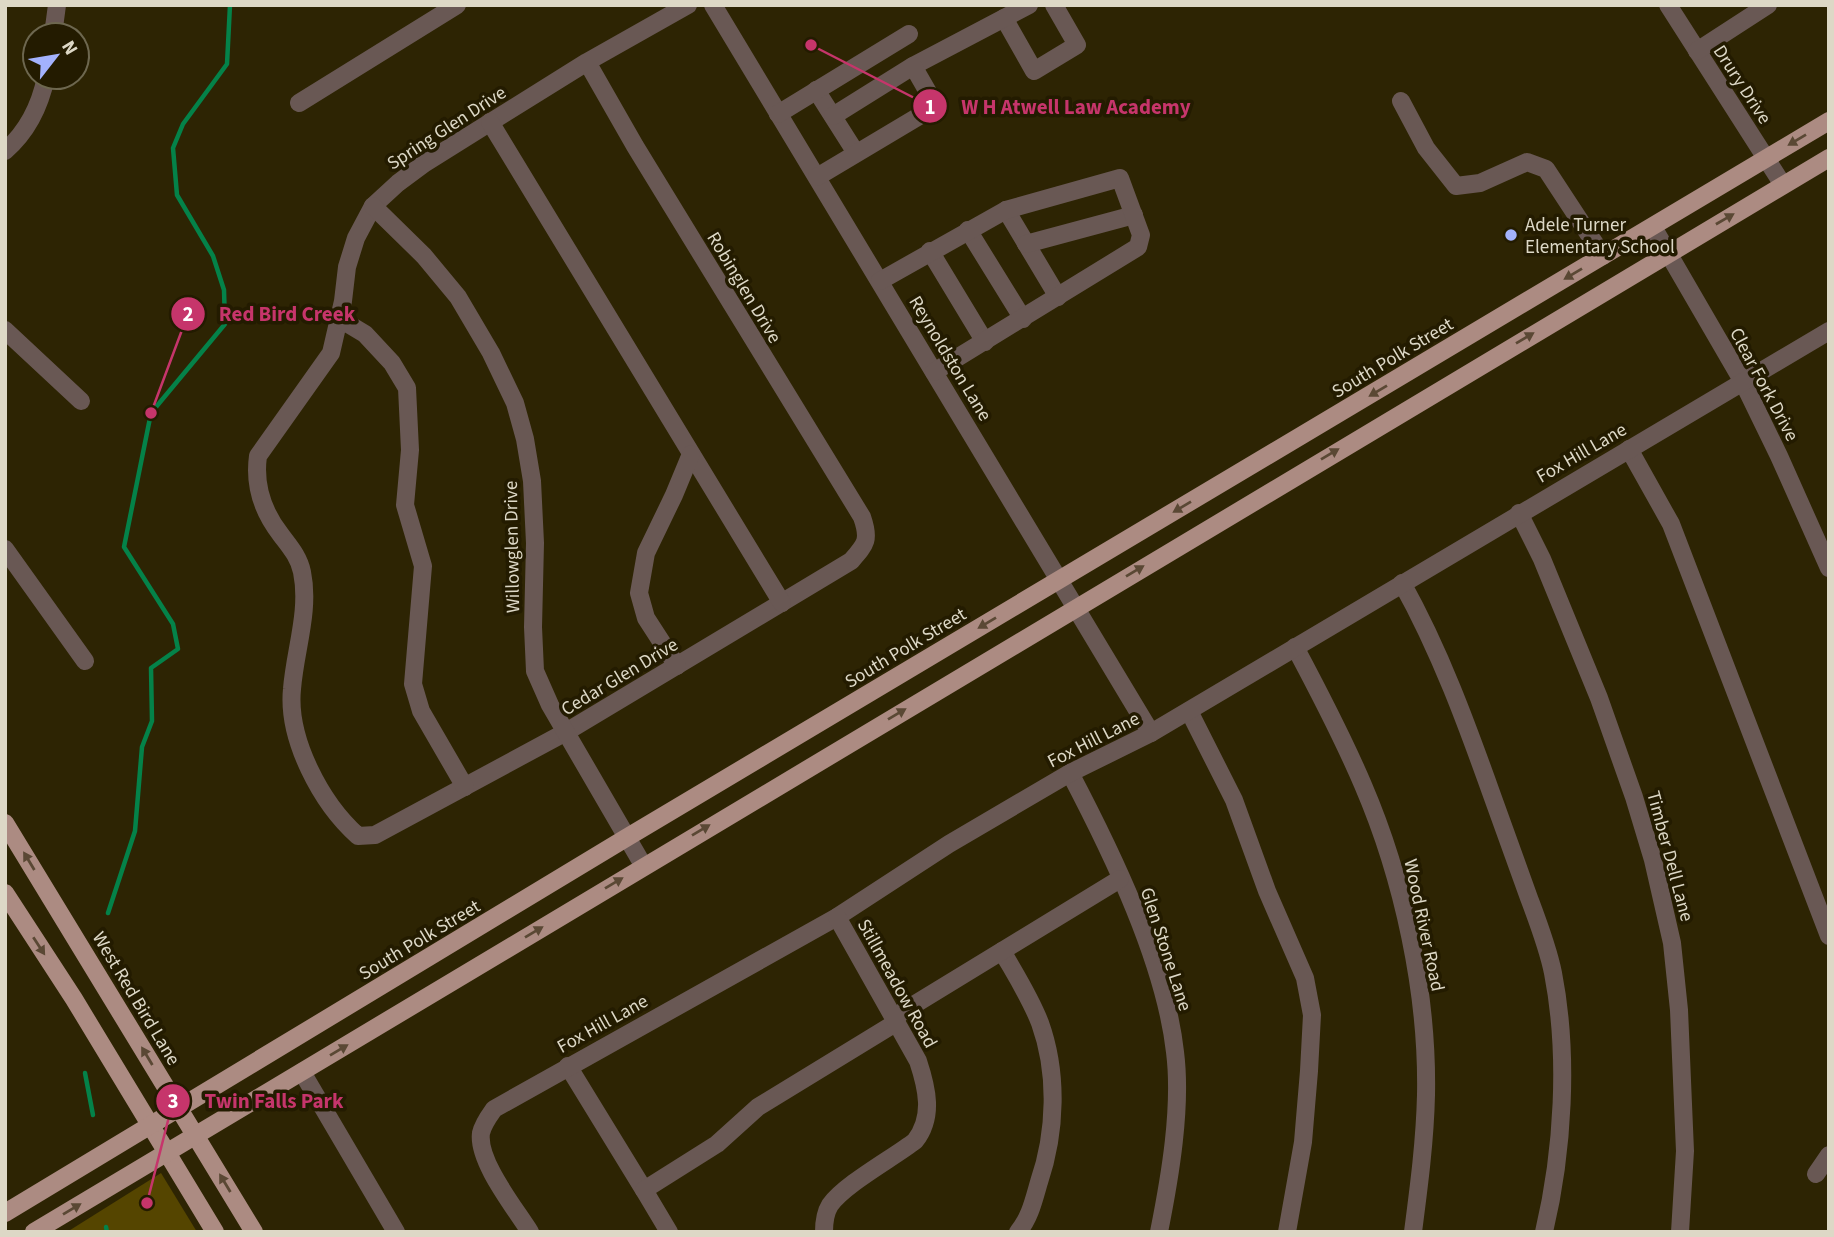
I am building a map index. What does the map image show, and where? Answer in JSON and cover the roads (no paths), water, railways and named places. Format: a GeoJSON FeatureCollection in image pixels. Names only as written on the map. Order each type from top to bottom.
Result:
{"type":"FeatureCollection","features":[{"type":"Feature","properties":{"kind":"main road","name":"South Polk Street"},"geometry":{"type":"LineString","coordinates":[[5,1213],[626,838],[1829,121]]}},
{"type":"Feature","properties":{"kind":"main road"},"geometry":{"type":"LineString","coordinates":[[34,1232],[643,865],[1829,158]]}},
{"type":"Feature","properties":{"kind":"main road","name":"West Red Bird Lane"},"geometry":{"type":"LineString","coordinates":[[8,835],[196,1134],[254,1232]]}},
{"type":"Feature","properties":{"kind":"main road"},"geometry":{"type":"LineString","coordinates":[[5,893],[215,1232]]}},
{"type":"Feature","properties":{"kind":"street"},"geometry":{"type":"LineString","coordinates":[[299,103],[457,5]]}},
{"type":"Feature","properties":{"kind":"street","name":"Spring Glen Drive"},"geometry":{"type":"LineString","coordinates":[[375,835],[358,836],[342,821],[312,774],[293,723],[291,691],[303,615],[304,582],[295,553],[269,517],[259,493],[256,472],[258,456],[331,353],[340,319],[347,267],[356,237],[373,206],[425,163],[587,62],[688,5]]}},
{"type":"Feature","properties":{"kind":"street","name":"Reynoldston Lane"},"geometry":{"type":"LineString","coordinates":[[713,5],[1151,733]]}},
{"type":"Feature","properties":{"kind":"street"},"geometry":{"type":"LineString","coordinates":[[833,116],[913,66],[1029,5]]}},
{"type":"Feature","properties":{"kind":"street"},"geometry":{"type":"LineString","coordinates":[[1004,18],[1034,71],[1077,45],[1054,5]]}},
{"type":"Feature","properties":{"kind":"street","name":"Drury Drive"},"geometry":{"type":"LineString","coordinates":[[1668,5],[1783,186]]}},
{"type":"Feature","properties":{"kind":"street"},"geometry":{"type":"LineString","coordinates":[[1697,51],[1768,5]]}},
{"type":"Feature","properties":{"kind":"street"},"geometry":{"type":"LineString","coordinates":[[778,114],[909,34]]}},
{"type":"Feature","properties":{"kind":"street","name":"Robinglen Drive"},"geometry":{"type":"LineString","coordinates":[[587,62],[635,146],[862,517],[868,533]]}},
{"type":"Feature","properties":{"kind":"street"},"geometry":{"type":"LineString","coordinates":[[817,177],[936,106],[913,66]]}},
{"type":"Feature","properties":{"kind":"street"},"geometry":{"type":"LineString","coordinates":[[817,90],[856,153]]}},
{"type":"Feature","properties":{"kind":"street"},"geometry":{"type":"LineString","coordinates":[[5,151],[30,122],[43,91]]}},
{"type":"Feature","properties":{"kind":"street"},"geometry":{"type":"LineString","coordinates":[[1401,101],[1426,148],[1456,186],[1480,183],[1527,162],[1546,169],[1603,256]]}},
{"type":"Feature","properties":{"kind":"street"},"geometry":{"type":"LineString","coordinates":[[491,122],[782,603]]}},
{"type":"Feature","properties":{"kind":"street"},"geometry":{"type":"LineString","coordinates":[[880,281],[1006,210],[1120,178],[1141,235],[1138,247],[934,372]]}},
{"type":"Feature","properties":{"kind":"street","name":"Willowglen Drive"},"geometry":{"type":"LineString","coordinates":[[373,206],[424,256],[458,297],[491,353],[515,403],[525,439],[532,481],[535,671],[550,705],[643,865]]}},
{"type":"Feature","properties":{"kind":"street"},"geometry":{"type":"LineString","coordinates":[[1006,210],[1058,297]]}},
{"type":"Feature","properties":{"kind":"street"},"geometry":{"type":"LineString","coordinates":[[1026,244],[1133,215]]}},
{"type":"Feature","properties":{"kind":"street","name":"Clear Fork Drive"},"geometry":{"type":"LineString","coordinates":[[1653,227],[1743,382],[1829,568]]}},
{"type":"Feature","properties":{"kind":"street"},"geometry":{"type":"LineString","coordinates":[[968,230],[1023,319]]}},
{"type":"Feature","properties":{"kind":"street"},"geometry":{"type":"LineString","coordinates":[[930,251],[985,342]]}},
{"type":"Feature","properties":{"kind":"street"},"geometry":{"type":"LineString","coordinates":[[340,319],[365,334],[392,363],[407,388],[411,450],[405,505],[423,566],[413,684],[421,711],[465,787]]}},
{"type":"Feature","properties":{"kind":"street"},"geometry":{"type":"LineString","coordinates":[[5,330],[81,401]]}},
{"type":"Feature","properties":{"kind":"street","name":"Fox Hill Lane"},"geometry":{"type":"LineString","coordinates":[[530,1232],[482,1150],[481,1134],[494,1109],[837,917],[949,844],[1070,773],[1189,711],[1829,331]]}},
{"type":"Feature","properties":{"kind":"street"},"geometry":{"type":"LineString","coordinates":[[1629,449],[1671,524],[1829,936]]}},
{"type":"Feature","properties":{"kind":"street"},"geometry":{"type":"LineString","coordinates":[[677,666],[646,618],[639,593],[646,553],[691,454]]}},
{"type":"Feature","properties":{"kind":"street","name":"Timber Dell Lane"},"geometry":{"type":"LineString","coordinates":[[1519,513],[1542,559],[1599,698],[1653,860],[1672,943],[1679,1010],[1685,1152],[1680,1232]]}},
{"type":"Feature","properties":{"kind":"street","name":"Cedar Glen Drive"},"geometry":{"type":"LineString","coordinates":[[375,835],[566,733],[851,561],[864,546],[868,533]]}},
{"type":"Feature","properties":{"kind":"street"},"geometry":{"type":"LineString","coordinates":[[5,549],[85,661]]}},
{"type":"Feature","properties":{"kind":"street"},"geometry":{"type":"LineString","coordinates":[[1402,583],[1430,638],[1469,730],[1553,972],[1559,1009],[1562,1064],[1560,1129],[1544,1232]]}},
{"type":"Feature","properties":{"kind":"street","name":"Wood River Road"},"geometry":{"type":"LineString","coordinates":[[1295,647],[1363,785],[1386,848],[1411,942],[1422,1016],[1426,1095],[1421,1172],[1413,1232]]}},
{"type":"Feature","properties":{"kind":"street"},"geometry":{"type":"LineString","coordinates":[[1189,711],[1234,800],[1267,891],[1305,978],[1312,1015],[1303,1142],[1287,1232]]}},
{"type":"Feature","properties":{"kind":"street","name":"Glen Stone Lane"},"geometry":{"type":"LineString","coordinates":[[1070,773],[1095,821],[1120,879],[1149,949],[1164,995],[1175,1052],[1177,1096],[1159,1232]]}},
{"type":"Feature","properties":{"kind":"street"},"geometry":{"type":"LineString","coordinates":[[644,1191],[717,1144],[758,1107],[1120,879]]}},
{"type":"Feature","properties":{"kind":"street","name":"Stillmeadow Road"},"geometry":{"type":"LineString","coordinates":[[824,1232],[825,1214],[838,1196],[915,1141],[923,1131],[927,1108],[918,1061],[837,917]]}},
{"type":"Feature","properties":{"kind":"street"},"geometry":{"type":"LineString","coordinates":[[1002,951],[1040,1023],[1050,1062],[1053,1100],[1042,1173],[1030,1210],[1018,1232]]}},
{"type":"Feature","properties":{"kind":"street"},"geometry":{"type":"LineString","coordinates":[[568,1066],[669,1232]]}},
{"type":"Feature","properties":{"kind":"street"},"geometry":{"type":"LineString","coordinates":[[302,1072],[396,1232]]}},
{"type":"Feature","properties":{"kind":"street"},"geometry":{"type":"LineString","coordinates":[[1816,1174],[1829,1155]]}},
{"type":"Feature","properties":{"kind":"waterway"},"geometry":{"type":"LineString","coordinates":[[108,913],[135,831],[142,747],[152,721],[151,668],[178,649],[173,624],[124,547],[151,413],[225,324],[224,290],[213,256],[177,195],[173,148],[183,124],[227,64],[230,5]]}},
{"type":"Feature","properties":{"kind":"waterway"},"geometry":{"type":"LineString","coordinates":[[85,1073],[93,1115]]}},
{"type":"Feature","properties":{"kind":"waterway"},"geometry":{"type":"LineString","coordinates":[[106,1227],[107,1232]]}},
{"type":"Feature","properties":{"kind":"place","name":"W H Atwell Law Academy"},"geometry":{"type":"Point","coordinates":[811,45]}},
{"type":"Feature","properties":{"kind":"place","name":"Adele Turner Elementary School"},"geometry":{"type":"Point","coordinates":[1511,235]}},
{"type":"Feature","properties":{"kind":"place","name":"Red Bird Creek"},"geometry":{"type":"Point","coordinates":[151,413]}},
{"type":"Feature","properties":{"kind":"place","name":"Twin Falls Park"},"geometry":{"type":"Point","coordinates":[147,1203]}}]}
